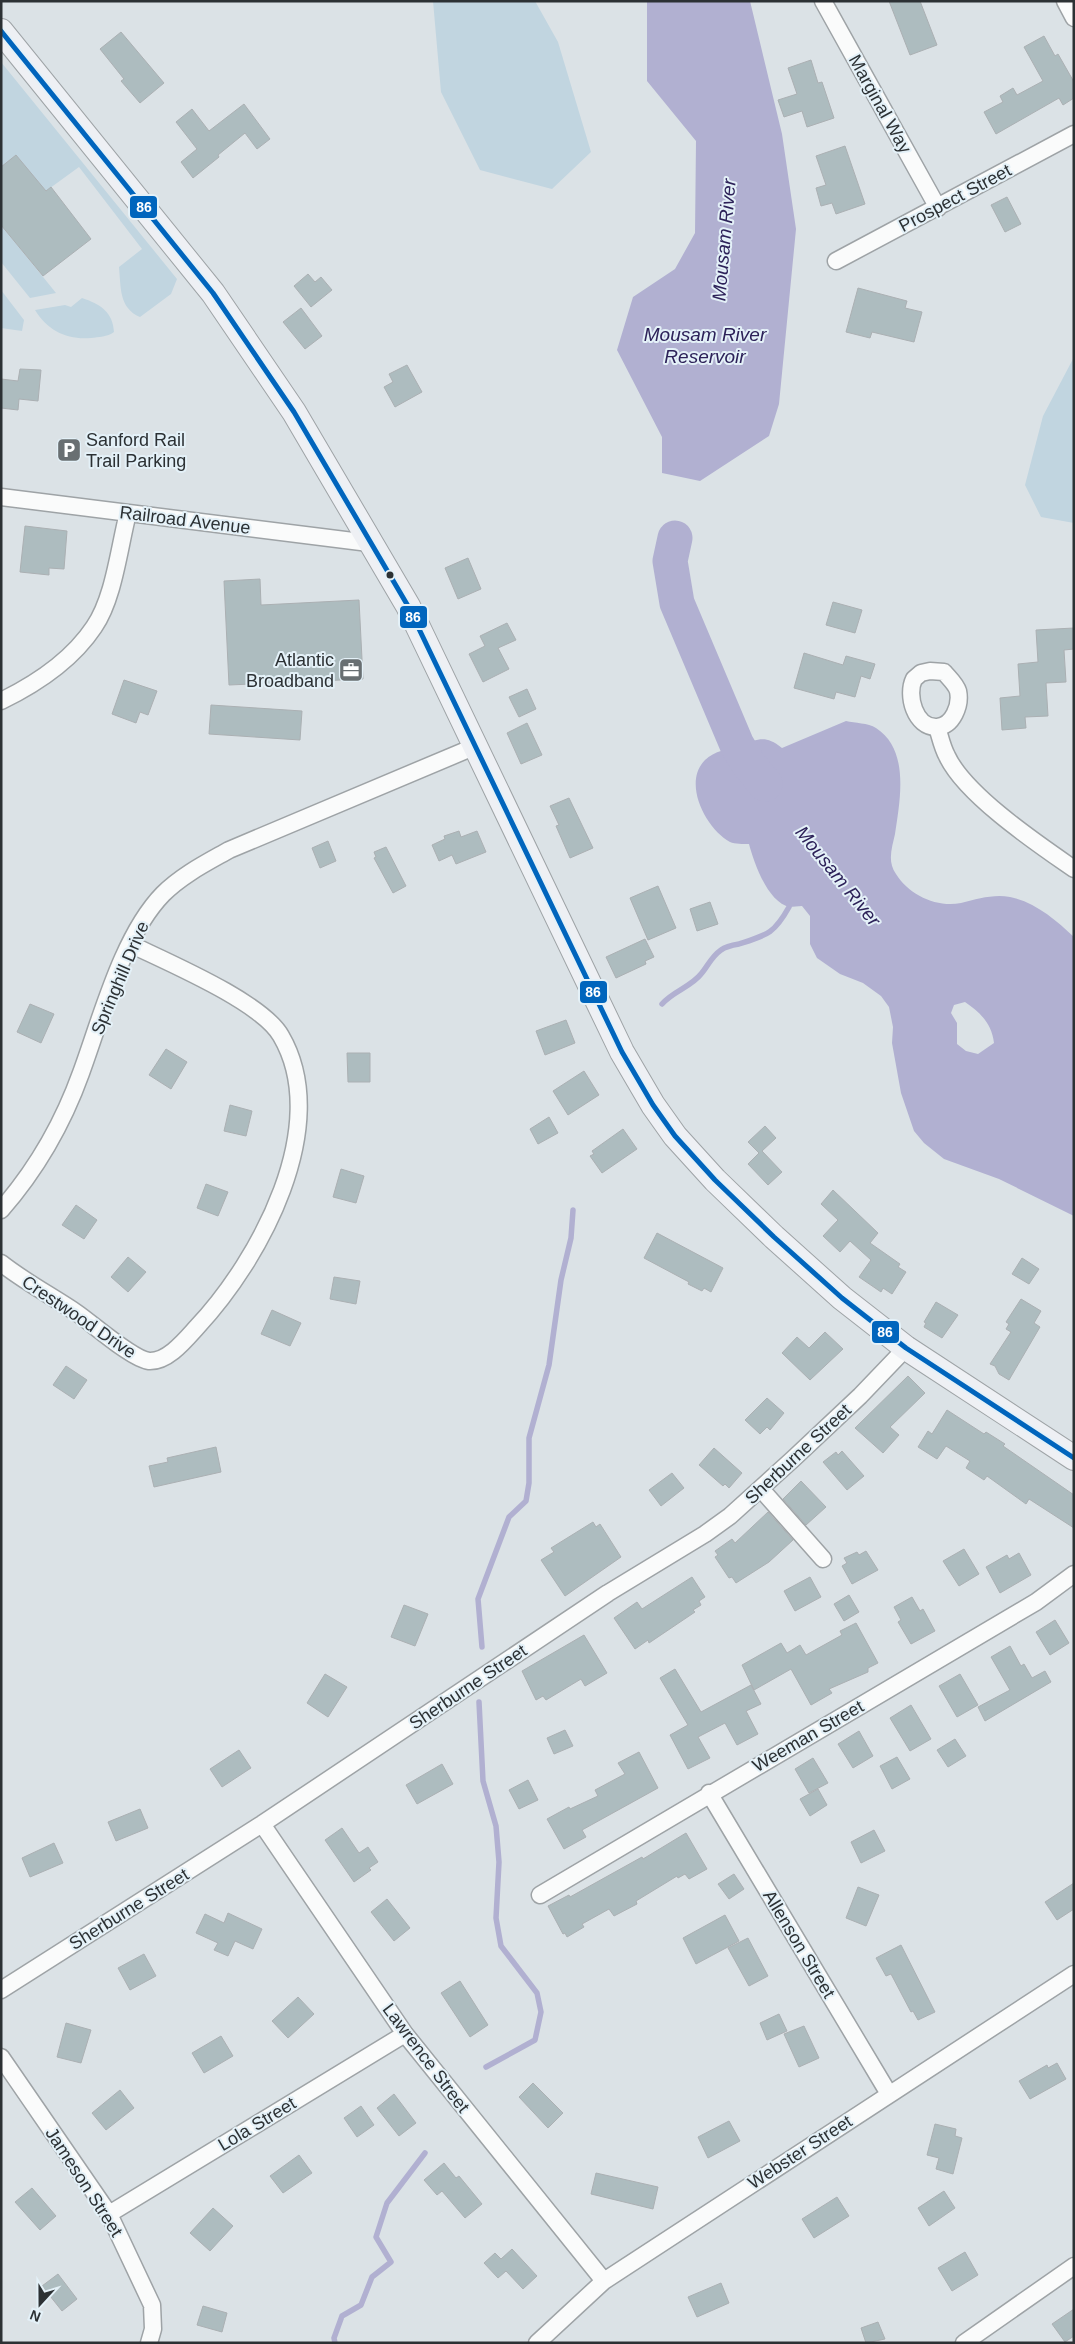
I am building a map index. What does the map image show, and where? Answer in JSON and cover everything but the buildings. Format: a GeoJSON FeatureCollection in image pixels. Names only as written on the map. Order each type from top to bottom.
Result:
{"type":"FeatureCollection","features":[{"type":"Feature","properties":{"kind":"main road"},"geometry":{"type":"LineString","coordinates":[[1,31],[213,293],[294,412],[369,543],[408,606],[594,995],[622,1052],[653,1106],[693,1157],[769,1232],[842,1298],[906,1348],[1074,1458]]}},
{"type":"Feature","properties":{"kind":"street","name":"Marginal Way"},"geometry":{"type":"LineString","coordinates":[[823,1],[938,208]]}},
{"type":"Feature","properties":{"kind":"street"},"geometry":{"type":"LineString","coordinates":[[1065,1],[1074,18]]}},
{"type":"Feature","properties":{"kind":"street","name":"Prospect Street"},"geometry":{"type":"LineString","coordinates":[[836,261],[1074,134]]}},
{"type":"Feature","properties":{"kind":"street","name":"Railroad Avenue"},"geometry":{"type":"LineString","coordinates":[[1,497],[369,543]]}},
{"type":"Feature","properties":{"kind":"street"},"geometry":{"type":"LineString","coordinates":[[1,701],[33,684],[59,665],[94,627],[110,588],[128,513]]}},
{"type":"Feature","properties":{"kind":"street"},"geometry":{"type":"LineString","coordinates":[[937,727],[947,757],[968,785],[1020,831],[1074,869]]}},
{"type":"Feature","properties":{"kind":"street","name":"Springhill Drive"},"geometry":{"type":"LineString","coordinates":[[1,1210],[32,1170],[67,1109],[130,944],[148,912],[164,894],[195,869],[237,847],[476,746]]}},
{"type":"Feature","properties":{"kind":"street","name":"Crestwood Drive"},"geometry":{"type":"LineString","coordinates":[[1,1263],[76,1312],[139,1358],[150,1361],[159,1359],[181,1343],[217,1306],[243,1269],[265,1229],[282,1187],[295,1141],[300,1098],[298,1080],[291,1056],[280,1033],[262,1016],[197,976],[130,944]]}},
{"type":"Feature","properties":{"kind":"street","name":"Sherburne Street"},"geometry":{"type":"LineString","coordinates":[[1,1990],[262,1824],[577,1613],[705,1534],[730,1516],[761,1489],[849,1407],[906,1348]]}},
{"type":"Feature","properties":{"kind":"street"},"geometry":{"type":"LineString","coordinates":[[761,1489],[822,1559]]}},
{"type":"Feature","properties":{"kind":"street","name":"Weeman Street"},"geometry":{"type":"LineString","coordinates":[[540,1895],[709,1793],[1036,1602],[1074,1574]]}},
{"type":"Feature","properties":{"kind":"street","name":"Allenson Street"},"geometry":{"type":"LineString","coordinates":[[709,1793],[889,2094]]}},
{"type":"Feature","properties":{"kind":"street","name":"Lawrence Street"},"geometry":{"type":"LineString","coordinates":[[262,1824],[405,2034],[604,2281]]}},
{"type":"Feature","properties":{"kind":"street","name":"Webster Street"},"geometry":{"type":"LineString","coordinates":[[537,2343],[604,2281],[1074,1974]]}},
{"type":"Feature","properties":{"kind":"street","name":"Lola Street"},"geometry":{"type":"LineString","coordinates":[[109,2214],[405,2034]]}},
{"type":"Feature","properties":{"kind":"street","name":"Jameson Street"},"geometry":{"type":"LineString","coordinates":[[1,2057],[109,2214],[152,2305],[153,2329],[149,2343]]}},
{"type":"Feature","properties":{"kind":"street"},"geometry":{"type":"LineString","coordinates":[[964,2343],[1074,2266]]}},
{"type":"Feature","properties":{"kind":"shaded area"},"geometry":{"type":"Polygon","coordinates":[[[433,1],[535,1],[558,42],[591,152],[552,189],[480,170],[441,92],[433,1]]]}},
{"type":"Feature","properties":{"kind":"shaded area"},"geometry":{"type":"Polygon","coordinates":[[[1,62],[177,279],[171,294],[140,317],[128,308],[122,296],[119,267],[142,249],[79,167],[46,191],[1,167],[1,62]]]}},
{"type":"Feature","properties":{"kind":"shaded area"},"geometry":{"type":"Polygon","coordinates":[[[2,226],[56,293],[30,298],[1,262],[2,226]]]}},
{"type":"Feature","properties":{"kind":"shaded area"},"geometry":{"type":"Polygon","coordinates":[[[1,290],[24,320],[22,331],[1,328],[1,290]]]}},
{"type":"Feature","properties":{"kind":"shaded area"},"geometry":{"type":"Polygon","coordinates":[[[82,298],[100,306],[108,314],[114,332],[106,336],[91,338],[66,336],[46,324],[35,310],[65,305],[71,307],[82,298]]]}},
{"type":"Feature","properties":{"kind":"shaded area"},"geometry":{"type":"Polygon","coordinates":[[[1074,357],[1074,523],[1041,517],[1025,485],[1043,416],[1074,357]]]}},
{"type":"Feature","properties":{"kind":"water","name":"Mousam River Reservoir"},"geometry":{"type":"Polygon","coordinates":[[[647,1],[750,1],[782,134],[796,229],[779,404],[769,436],[700,481],[662,473],[662,437],[617,350],[633,297],[675,269],[695,233],[696,141],[647,81],[647,1]]]}},
{"type":"Feature","properties":{"kind":"water"},"geometry":{"type":"Polygon","coordinates":[[[846,721],[873,726],[887,737],[894,749],[898,762],[900,791],[891,859],[893,869],[908,888],[924,898],[943,904],[961,903],[998,896],[1019,899],[1045,912],[1074,937],[1074,1216],[999,1179],[944,1159],[924,1143],[914,1131],[901,1093],[892,1043],[893,1027],[889,1007],[881,996],[863,983],[840,974],[817,958],[810,944],[810,916],[802,906],[790,907],[782,904],[775,898],[758,871],[749,844],[730,842],[721,836],[705,816],[696,793],[696,781],[698,770],[705,760],[717,752],[762,739],[771,741],[782,748],[846,721]],[[965,1002],[954,1005],[951,1013],[957,1023],[957,1044],[966,1051],[978,1054],[994,1043],[993,1036],[988,1024],[965,1002]]]}},
{"type":"Feature","properties":{"kind":"waterway","name":"Mousam River"},"geometry":{"type":"LineString","coordinates":[[675,538],[670,561],[677,603],[737,745],[748,763],[765,784]]}},
{"type":"Feature","properties":{"kind":"waterway"},"geometry":{"type":"LineString","coordinates":[[662,1004],[697,978],[721,950],[769,932],[779,923],[789,907]]}},
{"type":"Feature","properties":{"kind":"waterway"},"geometry":{"type":"LineString","coordinates":[[482,1647],[478,1599],[509,1517],[526,1501],[529,1483],[529,1438],[549,1365],[561,1280],[571,1238],[573,1210]]}},
{"type":"Feature","properties":{"kind":"waterway"},"geometry":{"type":"LineString","coordinates":[[479,1702],[483,1781],[496,1826],[499,1862],[496,1918],[501,1946],[537,1993],[541,2012],[535,2040],[486,2067]]}},
{"type":"Feature","properties":{"kind":"waterway"},"geometry":{"type":"LineString","coordinates":[[335,2343],[334,2338],[342,2316],[361,2305],[372,2277],[391,2262],[376,2237],[387,2203],[425,2153]]}},
{"type":"Feature","properties":{"kind":"transit line","name":"86"},"geometry":{"type":"LineString","coordinates":[[1,31],[213,293],[294,412],[408,606],[622,1052],[653,1105],[675,1136],[715,1180],[774,1237],[842,1298],[906,1348],[1074,1458]]}},
{"type":"Feature","properties":{"kind":"place","name":"Sanford Rail Trail Parking"},"geometry":{"type":"Point","coordinates":[69,450]}},
{"type":"Feature","properties":{"kind":"place","name":"Atlantic Broadband"},"geometry":{"type":"Point","coordinates":[351,670]}}]}
